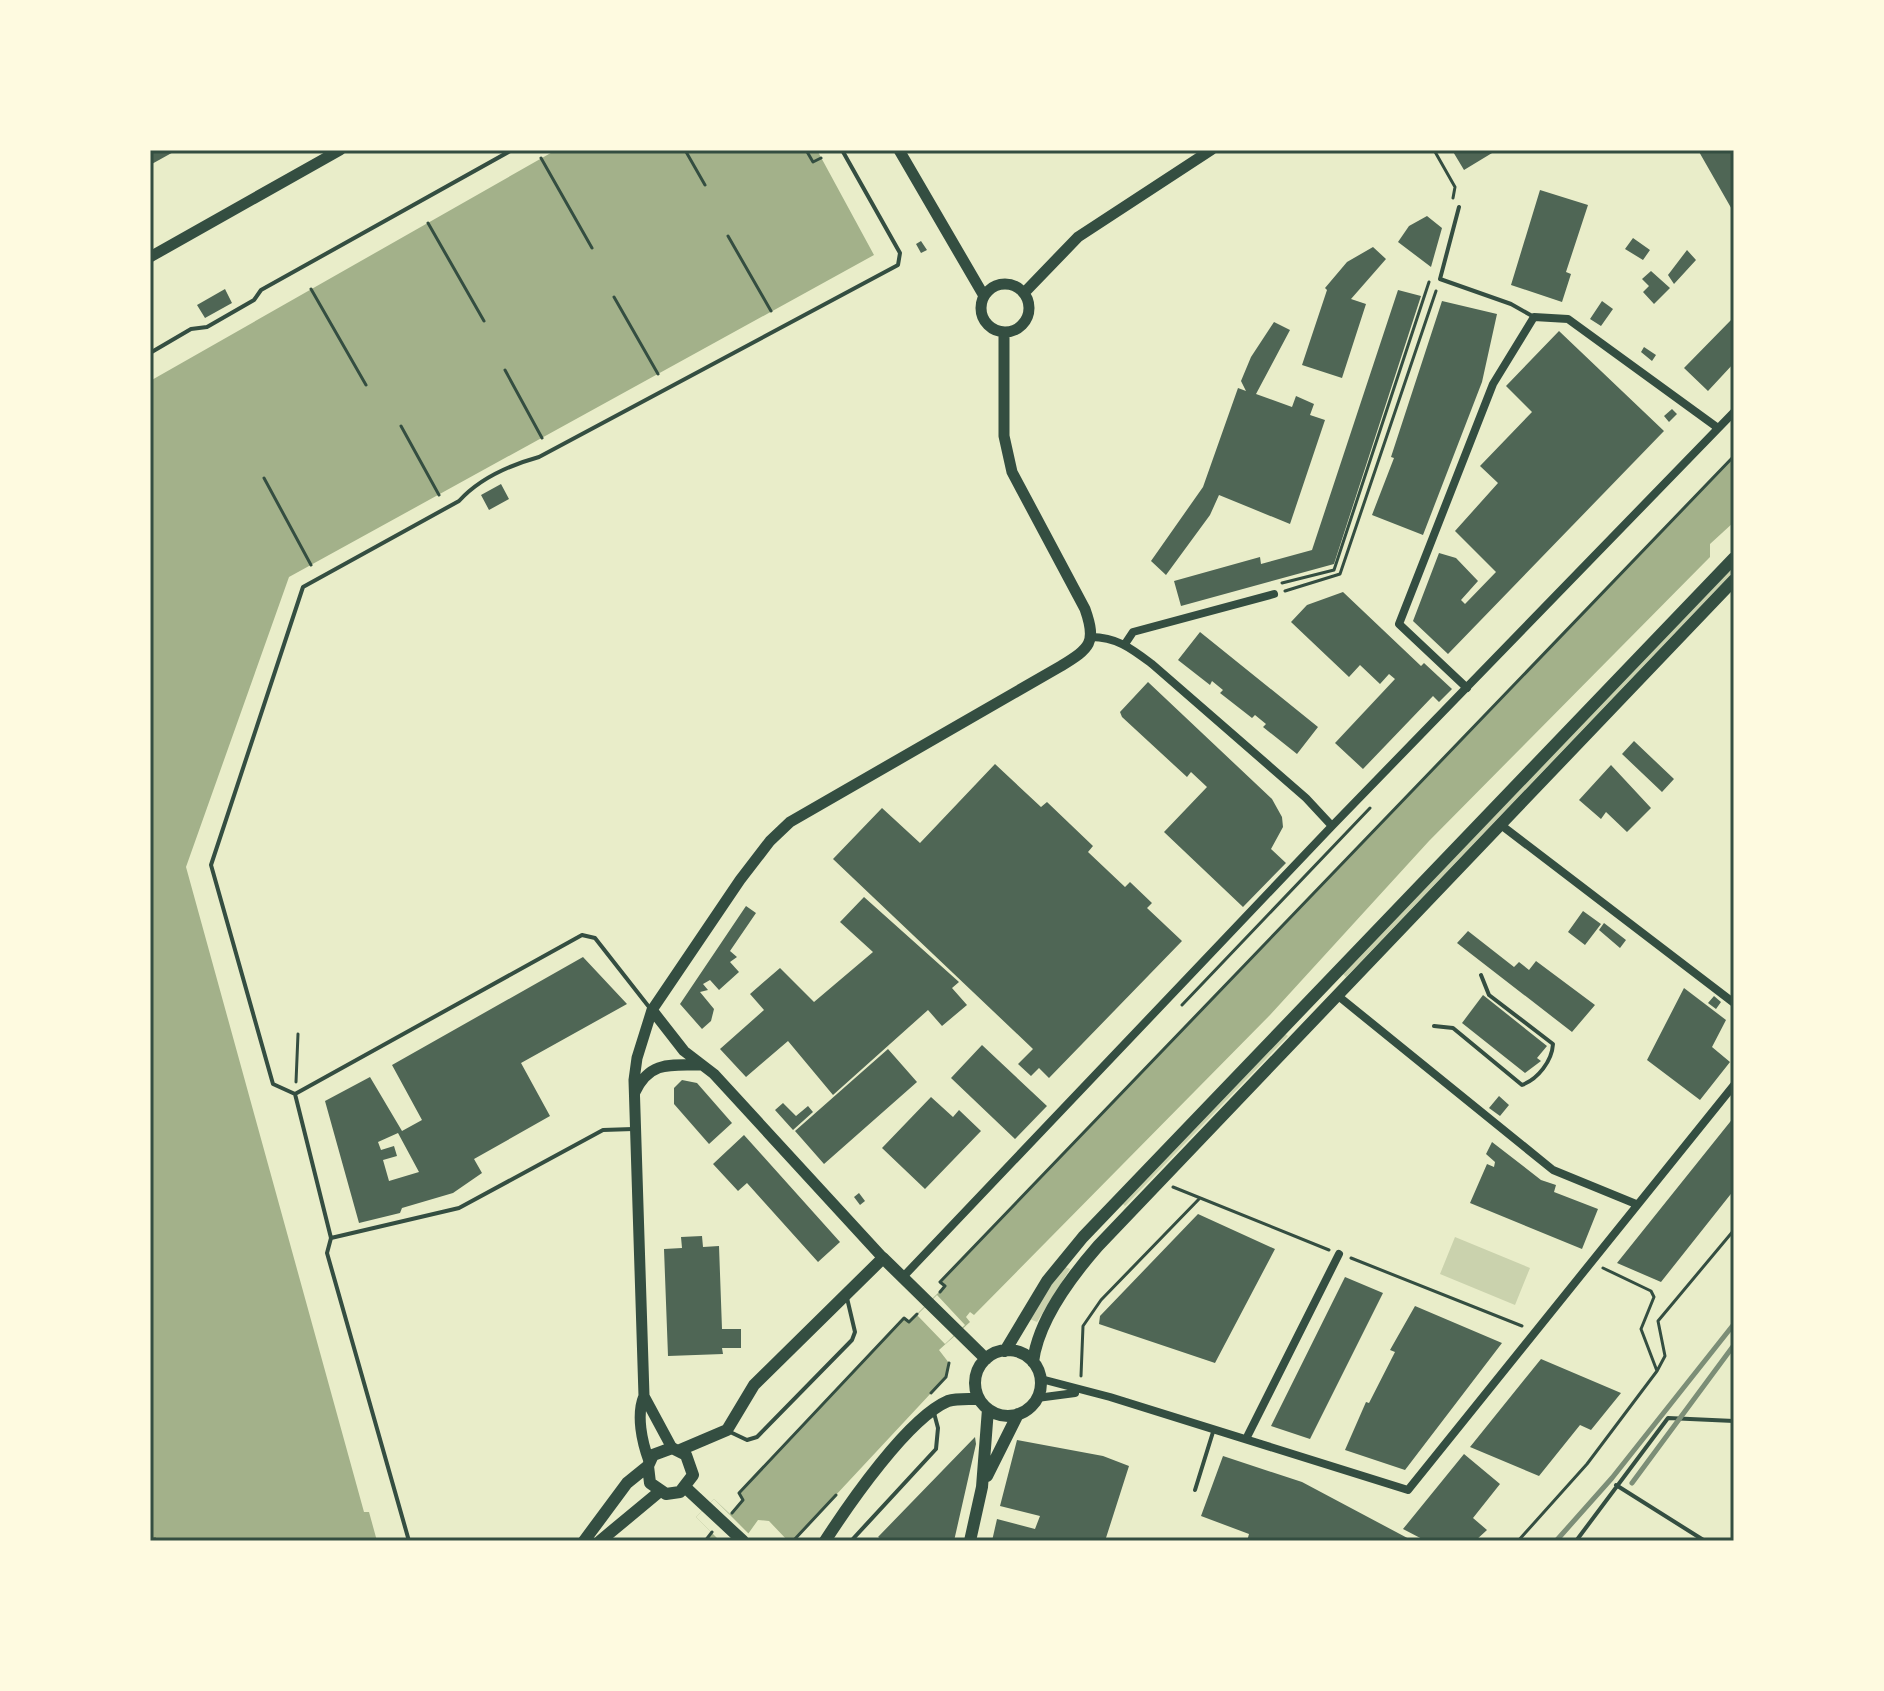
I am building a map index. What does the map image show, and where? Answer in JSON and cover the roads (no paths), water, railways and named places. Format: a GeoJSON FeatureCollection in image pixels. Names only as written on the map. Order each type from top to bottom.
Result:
{"type":"FeatureCollection","features":[{"type":"Feature","properties":{"kind":"main road"},"geometry":{"type":"LineString","coordinates":[[1005,1351],[1047,1281],[1083,1237],[1734,558]]}},
{"type":"Feature","properties":{"kind":"main road"},"geometry":{"type":"LineString","coordinates":[[1033,1362],[1040,1335],[1082,1264],[1734,580]]}},
{"type":"Feature","properties":{"kind":"main road"},"geometry":{"type":"LineString","coordinates":[[584,1541],[627,1483],[659,1451],[676,1449],[727,1430],[754,1385],[845,1292],[883,1258],[986,1359]]}},
{"type":"Feature","properties":{"kind":"main road"},"geometry":{"type":"LineString","coordinates":[[982,1487],[1018,1414],[1037,1398],[1041,1379],[1033,1362],[1015,1351],[1005,1351],[986,1359],[977,1374],[979,1399],[998,1414],[1018,1414]]}},
{"type":"Feature","properties":{"kind":"main road"},"geometry":{"type":"LineString","coordinates":[[825,1541],[860,1489],[934,1412],[948,1401],[979,1399]]}},
{"type":"Feature","properties":{"kind":"main road"},"geometry":{"type":"LineString","coordinates":[[970,1541],[982,1487],[988,1409]]}},
{"type":"Feature","properties":{"kind":"main road"},"geometry":{"type":"LineString","coordinates":[[648,1464],[648,1478],[659,1492],[673,1494],[686,1488],[693,1468],[676,1449]]}},
{"type":"Feature","properties":{"kind":"main road"},"geometry":{"type":"LineString","coordinates":[[686,1488],[743,1541]]}},
{"type":"Feature","properties":{"kind":"main road"},"geometry":{"type":"LineString","coordinates":[[600,1541],[659,1492]]}},
{"type":"Feature","properties":{"kind":"street"},"geometry":{"type":"LineString","coordinates":[[150,257],[340,150]]}},
{"type":"Feature","properties":{"kind":"street"},"geometry":{"type":"LineString","coordinates":[[899,150],[984,296]]}},
{"type":"Feature","properties":{"kind":"street"},"geometry":{"type":"LineString","coordinates":[[1024,293],[1078,237],[1211,150]]}},
{"type":"Feature","properties":{"kind":"street"},"geometry":{"type":"LineString","coordinates":[[999,285],[1017,287],[1024,293],[1029,310],[1021,326],[1004,332],[986,324],[981,305],[984,296],[999,285]]}},
{"type":"Feature","properties":{"kind":"street"},"geometry":{"type":"LineString","coordinates":[[1467,688],[1399,624],[1493,384],[1534,317],[1568,319],[1718,428]]}},
{"type":"Feature","properties":{"kind":"street"},"geometry":{"type":"LineString","coordinates":[[648,1464],[643,1444],[641,1404],[644,1396],[634,1094],[637,1058],[652,1010],[740,880],[770,841],[790,822],[1086,651],[1091,637],[1080,598],[1043,535],[1012,472],[1004,436],[1004,332]]}},
{"type":"Feature","properties":{"kind":"street"},"geometry":{"type":"LineString","coordinates":[[902,1278],[1332,826],[1734,412]]}},
{"type":"Feature","properties":{"kind":"street"},"geometry":{"type":"LineString","coordinates":[[1125,644],[1133,632],[1274,590]]}},
{"type":"Feature","properties":{"kind":"street"},"geometry":{"type":"LineString","coordinates":[[1091,637],[1107,637],[1125,644],[1306,798],[1332,826]]}},
{"type":"Feature","properties":{"kind":"street"},"geometry":{"type":"LineString","coordinates":[[1501,825],[1734,1003]]}},
{"type":"Feature","properties":{"kind":"street"},"geometry":{"type":"LineString","coordinates":[[1337,995],[1553,1170],[1636,1204]]}},
{"type":"Feature","properties":{"kind":"street"},"geometry":{"type":"LineString","coordinates":[[652,1010],[883,1258]]}},
{"type":"Feature","properties":{"kind":"street"},"geometry":{"type":"LineString","coordinates":[[634,1094],[647,1073],[655,1067],[701,1065]]}},
{"type":"Feature","properties":{"kind":"street"},"geometry":{"type":"LineString","coordinates":[[1041,1379],[1080,1392],[1110,1397],[1408,1490],[1734,1085]]}},
{"type":"Feature","properties":{"kind":"street"},"geometry":{"type":"LineString","coordinates":[[1246,1439],[1339,1254]]}},
{"type":"Feature","properties":{"kind":"street"},"geometry":{"type":"LineString","coordinates":[[1037,1398],[1080,1392]]}},
{"type":"Feature","properties":{"kind":"street"},"geometry":{"type":"LineString","coordinates":[[644,1396],[676,1449]]}},
{"type":"Feature","properties":{"kind":"lane"},"geometry":{"type":"LineString","coordinates":[[150,353],[191,329],[207,327],[254,300],[261,290],[512,150]]}},
{"type":"Feature","properties":{"kind":"lane"},"geometry":{"type":"LineString","coordinates":[[295,1094],[273,1084],[211,865],[303,587],[459,501],[469,490],[516,463],[539,457],[898,265],[900,253],[842,150]]}},
{"type":"Feature","properties":{"kind":"lane"},"geometry":{"type":"LineString","coordinates":[[1459,207],[1440,279],[1511,304],[1534,317]]}},
{"type":"Feature","properties":{"kind":"lane"},"geometry":{"type":"LineString","coordinates":[[295,1094],[582,935],[595,938],[652,1010]]}},
{"type":"Feature","properties":{"kind":"lane"},"geometry":{"type":"LineString","coordinates":[[1434,1026],[1453,1028],[1522,1085],[1531,1082],[1552,1056],[1553,1044],[1489,995],[1481,975]]}},
{"type":"Feature","properties":{"kind":"lane"},"geometry":{"type":"LineString","coordinates":[[295,1094],[331,1238],[327,1253],[409,1541]]}},
{"type":"Feature","properties":{"kind":"lane"},"geometry":{"type":"LineString","coordinates":[[331,1238],[459,1208],[603,1130],[636,1129]]}},
{"type":"Feature","properties":{"kind":"lane"},"geometry":{"type":"LineString","coordinates":[[727,1430],[747,1440],[757,1437],[852,1340],[853,1320],[845,1292]]}},
{"type":"Feature","properties":{"kind":"lane"},"geometry":{"type":"LineString","coordinates":[[851,1541],[936,1449],[938,1428],[934,1412]]}},
{"type":"Feature","properties":{"kind":"lane"},"geometry":{"type":"LineString","coordinates":[[1576,1541],[1644,1446],[1672,1416],[1734,1421]]}},
{"type":"Feature","properties":{"kind":"lane"},"geometry":{"type":"LineString","coordinates":[[1195,1490],[1214,1429]]}},
{"type":"Feature","properties":{"kind":"lane"},"geometry":{"type":"LineString","coordinates":[[1616,1485],[1705,1541]]}},
{"type":"Feature","properties":{"kind":"railway"},"geometry":{"type":"LineString","coordinates":[[1556,1541],[1612,1478],[1734,1324]]}},
{"type":"Feature","properties":{"kind":"railway"},"geometry":{"type":"LineString","coordinates":[[1632,1483],[1734,1345]]}}]}
